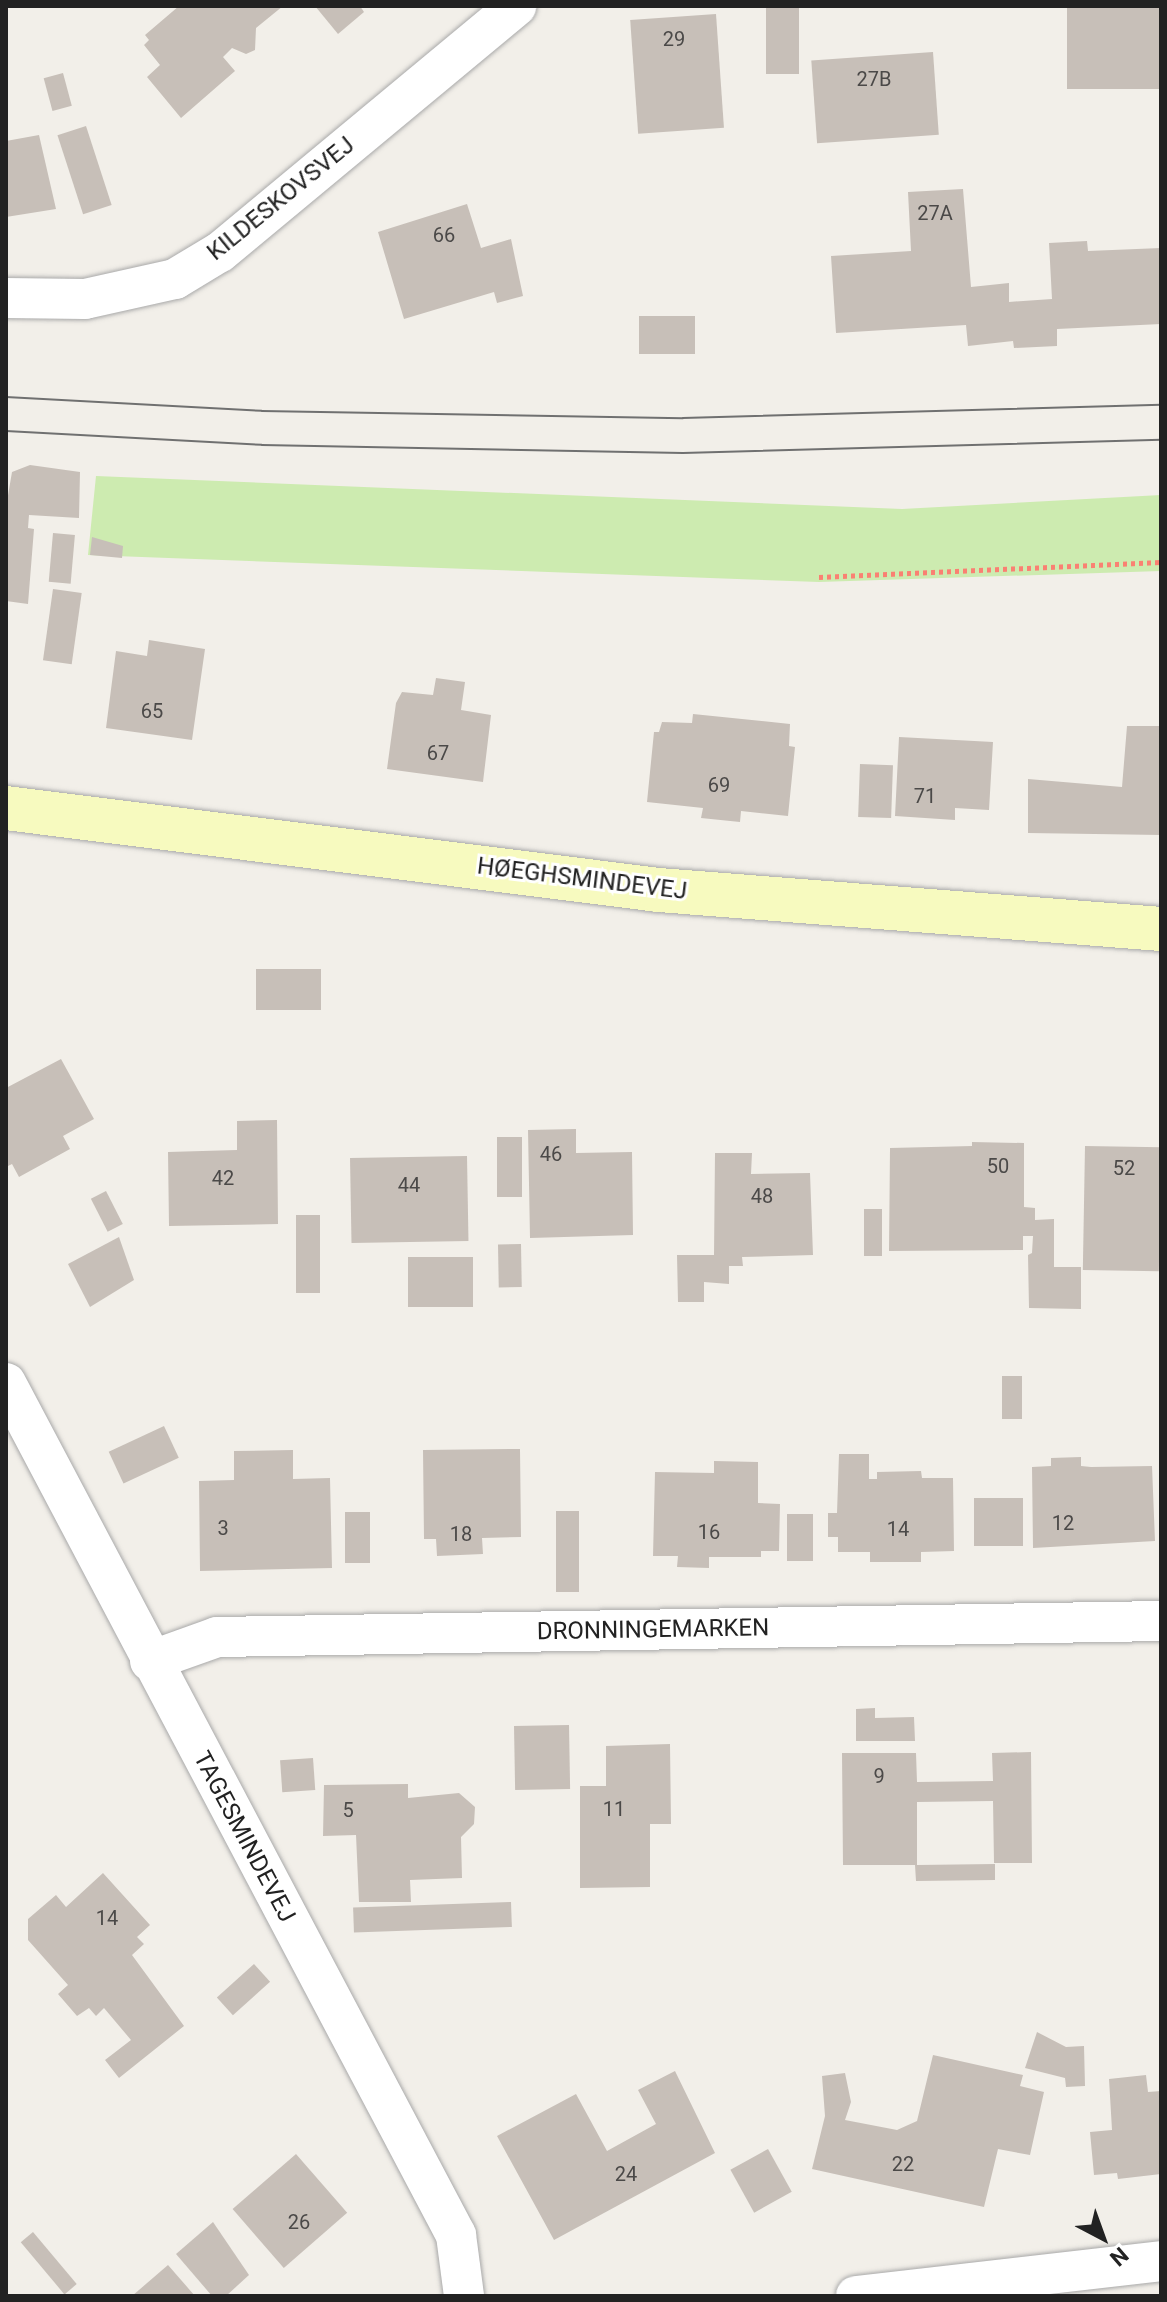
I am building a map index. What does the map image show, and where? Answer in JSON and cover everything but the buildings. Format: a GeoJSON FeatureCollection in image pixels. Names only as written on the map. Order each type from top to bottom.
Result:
{"type":"FeatureCollection","features":[{"type":"Feature","properties":{"kind":"street","name":"KILDESKOVSVEJ"},"geometry":{"type":"LineString","coordinates":[[6,298],[85,299],[175,279],[220,252],[516,6]]}},
{"type":"Feature","properties":{"kind":"street","name":"HØEGHSMINDEVEJ"},"geometry":{"type":"LineString","coordinates":[[6,808],[659,890],[1161,929]]}},
{"type":"Feature","properties":{"kind":"street","name":"TAGESMINDEVEJ"},"geometry":{"type":"LineString","coordinates":[[6,1383],[150,1661],[456,2235],[464,2296]]}},
{"type":"Feature","properties":{"kind":"street","name":"DRONNINGEMARKEN"},"geometry":{"type":"LineString","coordinates":[[150,1661],[217,1637],[1161,1621]]}},
{"type":"Feature","properties":{"kind":"street"},"geometry":{"type":"LineString","coordinates":[[856,2296],[1161,2261]]}},
{"type":"Feature","properties":{"kind":"path"},"geometry":{"type":"LineString","coordinates":[[819,577],[1161,562]]}},
{"type":"Feature","properties":{"kind":"green space"},"geometry":{"type":"Polygon","coordinates":[[[96,476],[902,509],[1161,495],[1161,571],[819,582],[88,555],[96,476]]]}},
{"type":"Feature","properties":{"kind":"tram line"},"geometry":{"type":"LineString","coordinates":[[6,397],[262,411],[683,418],[1161,405]]}},
{"type":"Feature","properties":{"kind":"tram line"},"geometry":{"type":"LineString","coordinates":[[6,431],[262,445],[683,453],[1161,440]]}}]}
